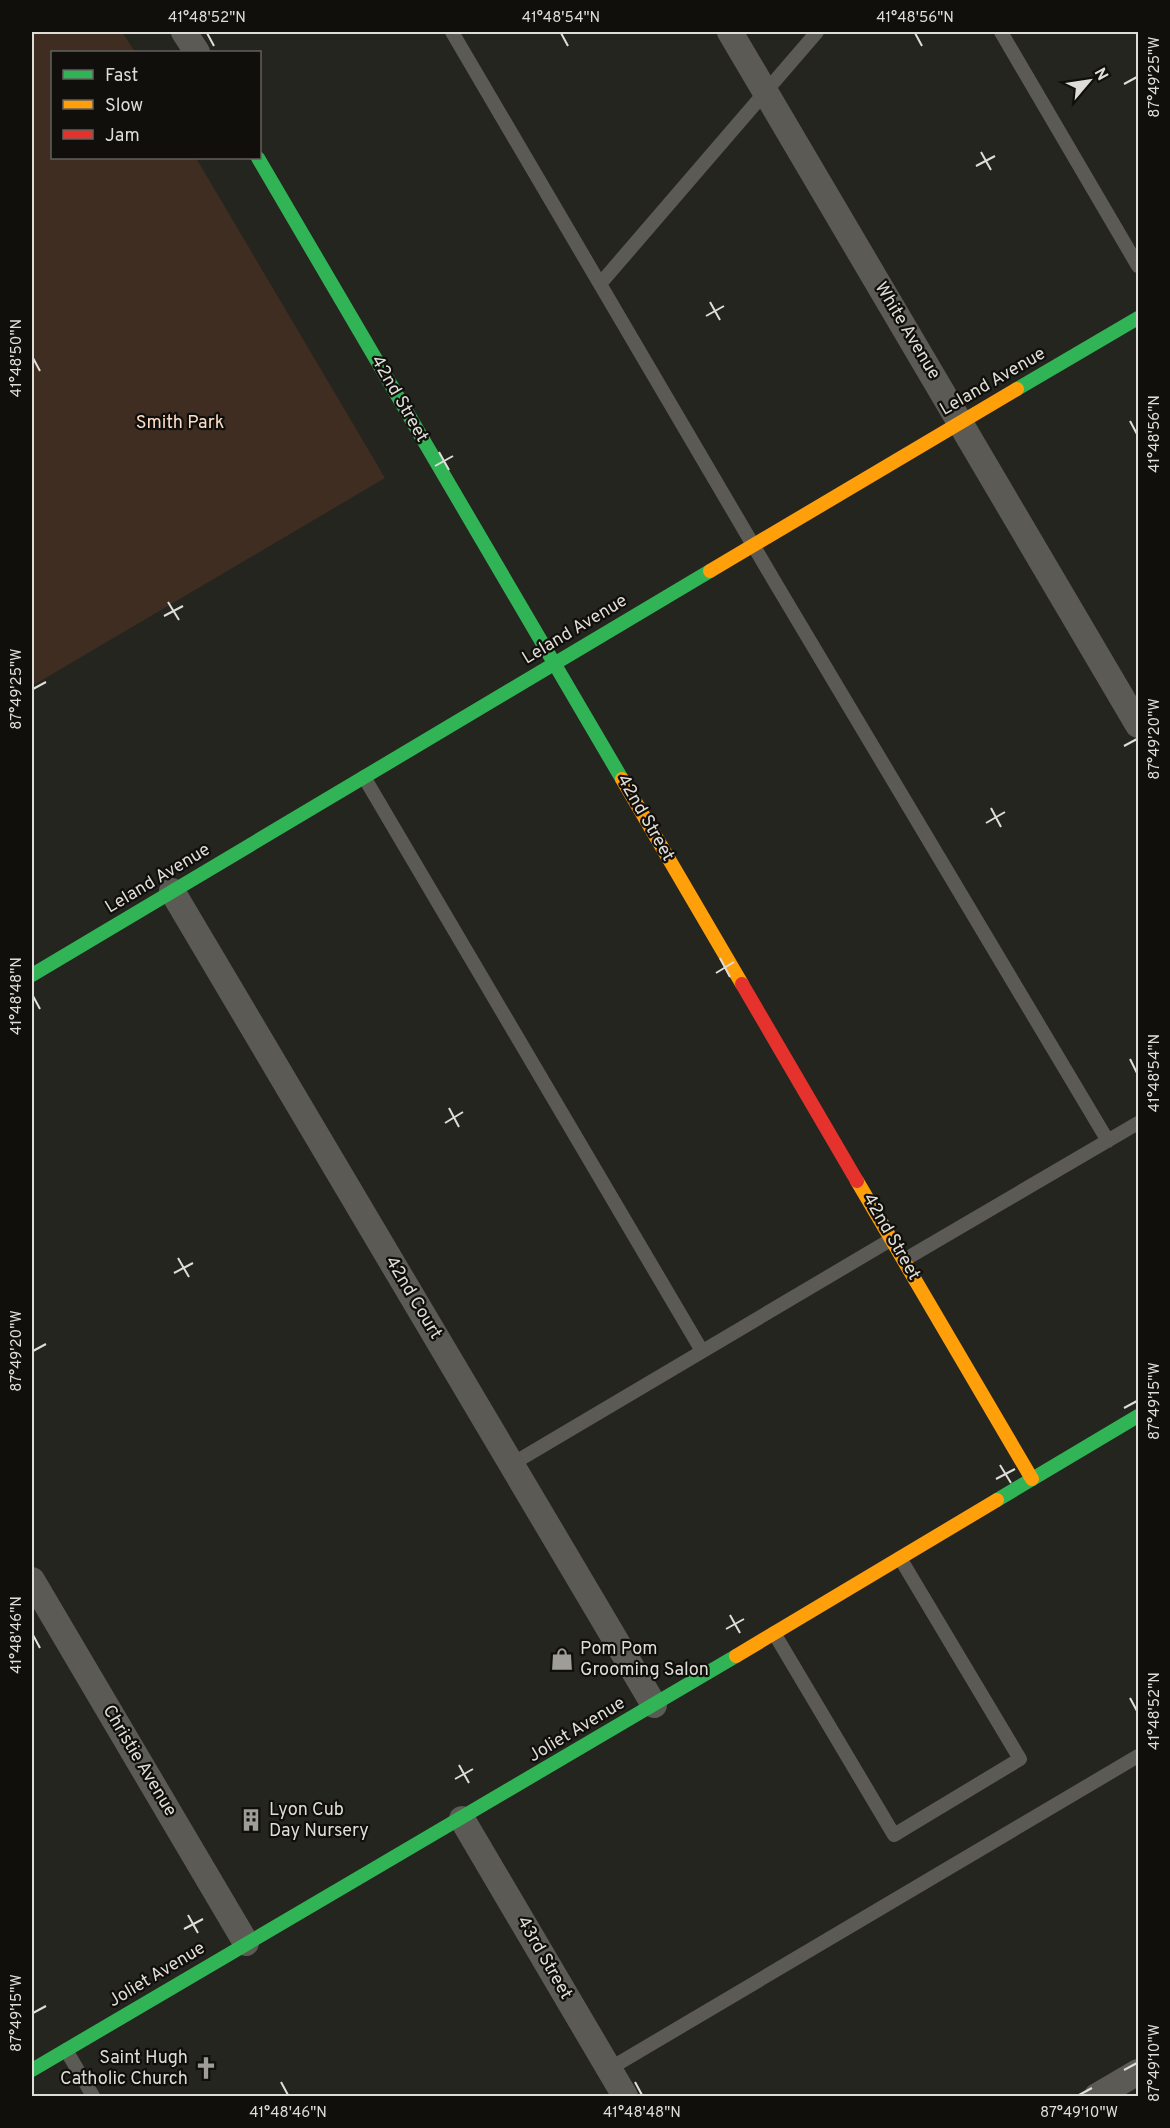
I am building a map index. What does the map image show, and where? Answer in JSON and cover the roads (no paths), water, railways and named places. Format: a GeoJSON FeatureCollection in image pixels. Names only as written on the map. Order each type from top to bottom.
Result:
{"type":"FeatureCollection","features":[{"type":"Feature","properties":{"kind":"street"},"geometry":{"type":"LineString","coordinates":[[184,32],[196,51]]}},
{"type":"Feature","properties":{"kind":"street","name":"White Avenue"},"geometry":{"type":"LineString","coordinates":[[730,32],[1138,724]]}},
{"type":"Feature","properties":{"kind":"street","name":"42nd Street"},"geometry":{"type":"LineString","coordinates":[[259,159],[1032,1479]]}},
{"type":"Feature","properties":{"kind":"street","name":"Leland Avenue"},"geometry":{"type":"LineString","coordinates":[[32,975],[1138,318]]}},
{"type":"Feature","properties":{"kind":"street","name":"42nd Court"},"geometry":{"type":"LineString","coordinates":[[172,891],[654,1704]]}},
{"type":"Feature","properties":{"kind":"street","name":"Joliet Avenue"},"geometry":{"type":"LineString","coordinates":[[32,2070],[462,1819],[1138,1416]]}},
{"type":"Feature","properties":{"kind":"street","name":"Christie Avenue"},"geometry":{"type":"LineString","coordinates":[[32,1580],[246,1943]]}},
{"type":"Feature","properties":{"kind":"street","name":"43rd Street"},"geometry":{"type":"LineString","coordinates":[[462,1819],[625,2097]]}},
{"type":"Feature","properties":{"kind":"street"},"geometry":{"type":"LineString","coordinates":[[1096,2097],[1138,2072]]}},
{"type":"Feature","properties":{"kind":"lane"},"geometry":{"type":"LineString","coordinates":[[452,32],[753,546],[1108,1141]]}},
{"type":"Feature","properties":{"kind":"lane"},"geometry":{"type":"LineString","coordinates":[[600,284],[817,32]]}},
{"type":"Feature","properties":{"kind":"lane"},"geometry":{"type":"LineString","coordinates":[[1001,32],[1138,266]]}},
{"type":"Feature","properties":{"kind":"lane"},"geometry":{"type":"LineString","coordinates":[[364,777],[702,1351]]}},
{"type":"Feature","properties":{"kind":"lane"},"geometry":{"type":"LineString","coordinates":[[904,1260],[1138,1123]]}},
{"type":"Feature","properties":{"kind":"lane"},"geometry":{"type":"LineString","coordinates":[[512,1464],[892,1239]]}},
{"type":"Feature","properties":{"kind":"lane"},"geometry":{"type":"LineString","coordinates":[[774,1633],[894,1835],[1020,1759],[900,1558]]}},
{"type":"Feature","properties":{"kind":"lane"},"geometry":{"type":"LineString","coordinates":[[609,2069],[1138,1756]]}},
{"type":"Feature","properties":{"kind":"lane"},"geometry":{"type":"LineString","coordinates":[[66,2050],[93,2097]]}},
{"type":"Feature","properties":{"kind":"place","name":"Pom Pom Grooming Salon"},"geometry":{"type":"Point","coordinates":[562,1659]}},
{"type":"Feature","properties":{"kind":"place","name":"Lyon Cub Day Nursery"},"geometry":{"type":"Point","coordinates":[251,1820]}},
{"type":"Feature","properties":{"kind":"place","name":"Saint Hugh Catholic Church"},"geometry":{"type":"Point","coordinates":[206,2068]}},
{"type":"Feature","properties":{"kind":"park label","name":"Smith Park"},"geometry":{"type":"Point","coordinates":[180,423]}}]}
